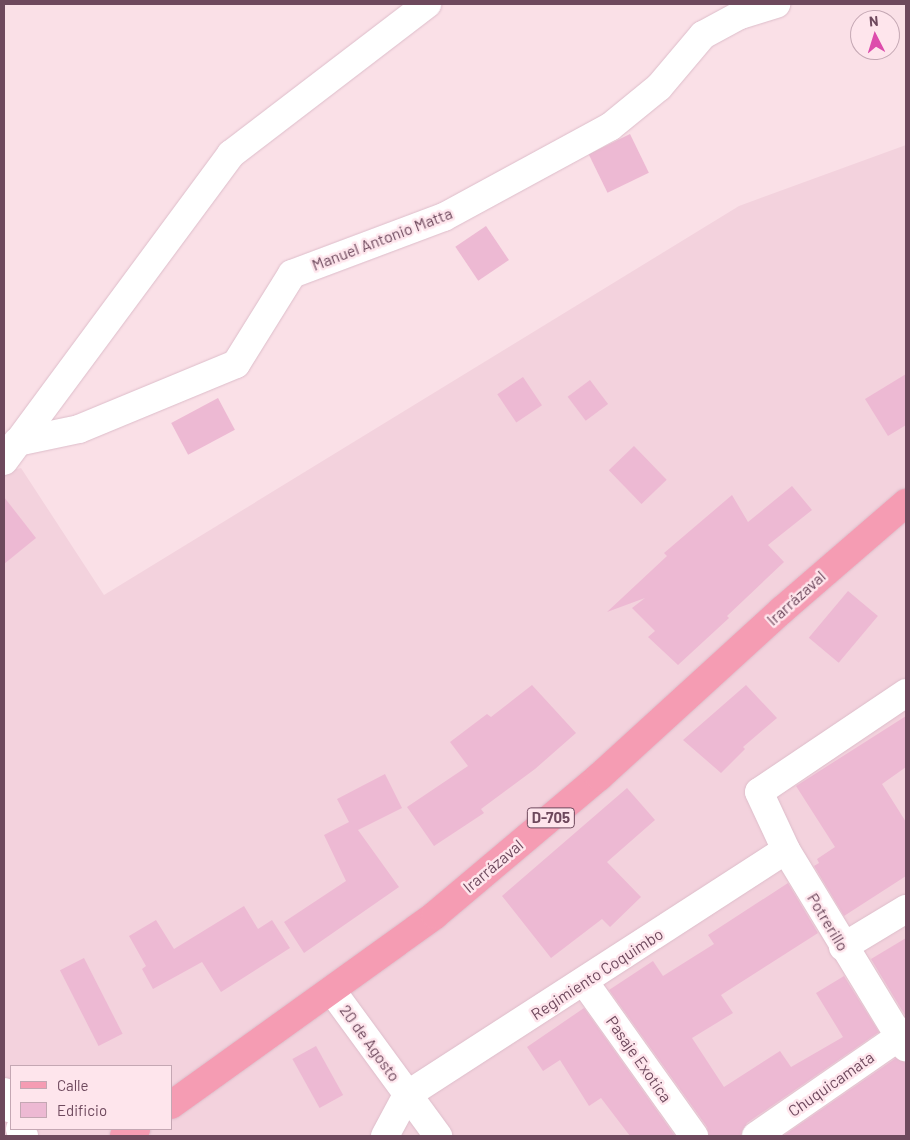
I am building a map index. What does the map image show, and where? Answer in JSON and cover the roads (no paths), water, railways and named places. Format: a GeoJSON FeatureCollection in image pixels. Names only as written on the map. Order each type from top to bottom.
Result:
{"type":"FeatureCollection","features":[{"type":"Feature","properties":{"kind":"main road","name":"Irarrázaval"},"geometry":{"type":"LineString","coordinates":[[172,1104],[332,991],[435,915],[599,778],[782,610],[906,503]]}},
{"type":"Feature","properties":{"kind":"street","name":"Manuel Antonio Matta"},"geometry":{"type":"LineString","coordinates":[[10,451],[231,154],[427,4]]}},
{"type":"Feature","properties":{"kind":"street","name":"Manuel Antonio Matta"},"geometry":{"type":"LineString","coordinates":[[10,451],[79,430],[236,364],[292,274],[444,217],[610,127],[659,87],[703,35],[740,15],[776,4]]}},
{"type":"Feature","properties":{"kind":"street","name":"Potrerillo"},"geometry":{"type":"LineString","coordinates":[[904,1039],[843,947],[786,850],[759,792],[906,693]]}},
{"type":"Feature","properties":{"kind":"street","name":"Regimiento Coquimbo"},"geometry":{"type":"LineString","coordinates":[[407,1095],[585,983],[786,850]]}},
{"type":"Feature","properties":{"kind":"street"},"geometry":{"type":"LineString","coordinates":[[843,947],[906,909]]}},
{"type":"Feature","properties":{"kind":"street","name":"Pasaje Exotica"},"geometry":{"type":"LineString","coordinates":[[585,983],[694,1136]]}},
{"type":"Feature","properties":{"kind":"street","name":"20 de Agosto"},"geometry":{"type":"LineString","coordinates":[[332,991],[438,1136]]}},
{"type":"Feature","properties":{"kind":"street","name":"Chuquicamata"},"geometry":{"type":"LineString","coordinates":[[756,1136],[904,1039]]}},
{"type":"Feature","properties":{"kind":"street"},"geometry":{"type":"LineString","coordinates":[[4,1092],[10,1107]]}},
{"type":"Feature","properties":{"kind":"street","name":"20 de Agosto"},"geometry":{"type":"LineString","coordinates":[[385,1136],[407,1095]]}}]}
